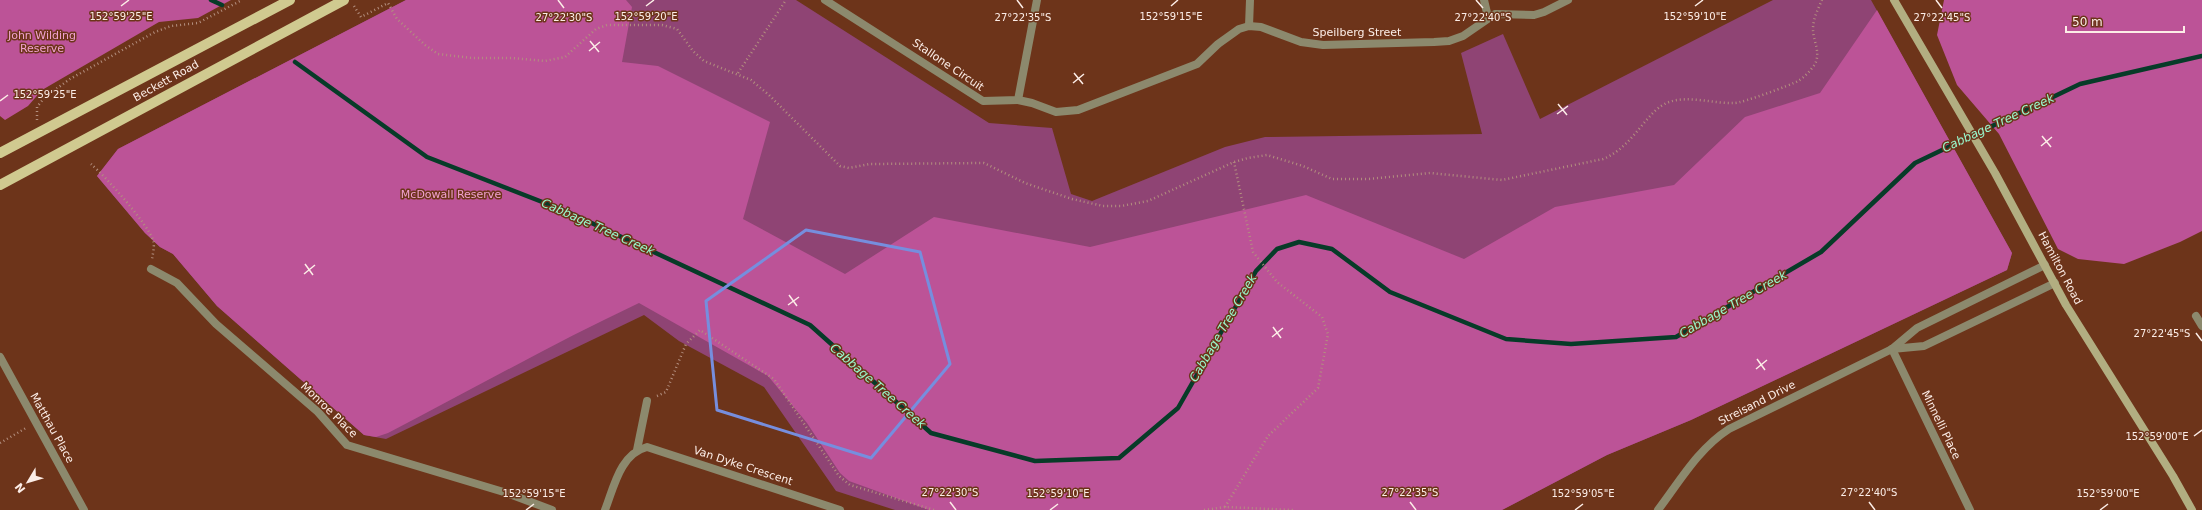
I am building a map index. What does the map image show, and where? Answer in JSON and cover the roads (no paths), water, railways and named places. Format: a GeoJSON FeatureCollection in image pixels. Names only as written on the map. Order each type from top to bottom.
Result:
{"type":"FeatureCollection","features":[{"type":"Feature","properties":{"kind":"main road","name":"Beckett Road"},"geometry":{"type":"LineString","coordinates":[[0,153],[290,0]]}},
{"type":"Feature","properties":{"kind":"main road","name":"Beckett Road"},"geometry":{"type":"LineString","coordinates":[[0,185],[344,0]]}},
{"type":"Feature","properties":{"kind":"main road","name":"Hamilton Road"},"geometry":{"type":"LineString","coordinates":[[1894,0],[1996,173],[2045,265],[2095,353],[2169,469],[2192,510]]}},
{"type":"Feature","properties":{"kind":"main road","name":"Hamilton Road"},"geometry":{"type":"LineString","coordinates":[[1899,0],[1914,33]]}},
{"type":"Feature","properties":{"kind":"street","name":"Stallone Circuit"},"geometry":{"type":"LineString","coordinates":[[825,0],[983,101],[1018,100]]}},
{"type":"Feature","properties":{"kind":"street"},"geometry":{"type":"LineString","coordinates":[[1037,0],[1018,100],[1032,103],[1056,112],[1078,110],[1197,64],[1239,29],[1249,26],[1250,0]]}},
{"type":"Feature","properties":{"kind":"street"},"geometry":{"type":"LineString","coordinates":[[1484,0],[1488,17]]}},
{"type":"Feature","properties":{"kind":"street","name":"Speilberg Street"},"geometry":{"type":"LineString","coordinates":[[1249,26],[1261,27],[1301,42],[1323,45],[1449,41],[1463,36],[1488,17],[1495,14],[1534,15],[1544,12],[1568,0]]}},
{"type":"Feature","properties":{"kind":"street","name":"Streisand Drive"},"geometry":{"type":"LineString","coordinates":[[1658,510],[1700,452],[1712,440],[1749,418],[1892,349],[1917,328],[2045,265]]}},
{"type":"Feature","properties":{"kind":"street","name":"Monroe Place"},"geometry":{"type":"LineString","coordinates":[[151,269],[177,283],[216,324],[318,412],[347,445],[507,493],[552,510]]}},
{"type":"Feature","properties":{"kind":"street","name":"Streisand Drive"},"geometry":{"type":"LineString","coordinates":[[1892,349],[1924,346],[2055,283]]}},
{"type":"Feature","properties":{"kind":"street"},"geometry":{"type":"LineString","coordinates":[[2196,316],[2202,326]]}},
{"type":"Feature","properties":{"kind":"street","name":"Minnelli Place"},"geometry":{"type":"LineString","coordinates":[[1892,349],[1970,510]]}},
{"type":"Feature","properties":{"kind":"street","name":"Matthau Place"},"geometry":{"type":"LineString","coordinates":[[0,357],[84,510]]}},
{"type":"Feature","properties":{"kind":"street"},"geometry":{"type":"LineString","coordinates":[[605,510],[623,467],[629,456],[637,450],[647,401]]}},
{"type":"Feature","properties":{"kind":"street","name":"Van Dyke Crescent"},"geometry":{"type":"LineString","coordinates":[[637,450],[647,447],[662,451],[840,510]]}},
{"type":"Feature","properties":{"kind":"waterway","name":"Cabbage Tree Creek"},"geometry":{"type":"LineString","coordinates":[[211,0],[222,5]]}},
{"type":"Feature","properties":{"kind":"waterway","name":"Cabbage Tree Creek"},"geometry":{"type":"LineString","coordinates":[[295,62],[427,157],[568,212],[810,325],[931,433],[1035,461],[1119,458],[1178,408],[1256,271],[1277,249],[1299,242],[1332,249],[1390,292],[1506,339],[1571,344],[1676,337],[1821,252],[1915,163],[2080,84],[2202,56]]}},
{"type":"Feature","properties":{"kind":"park label","name":"John Wilding Reserve"},"geometry":{"type":"Point","coordinates":[42,41]}},
{"type":"Feature","properties":{"kind":"park label","name":"McDowall Reserve"},"geometry":{"type":"Point","coordinates":[451,194]}}]}
